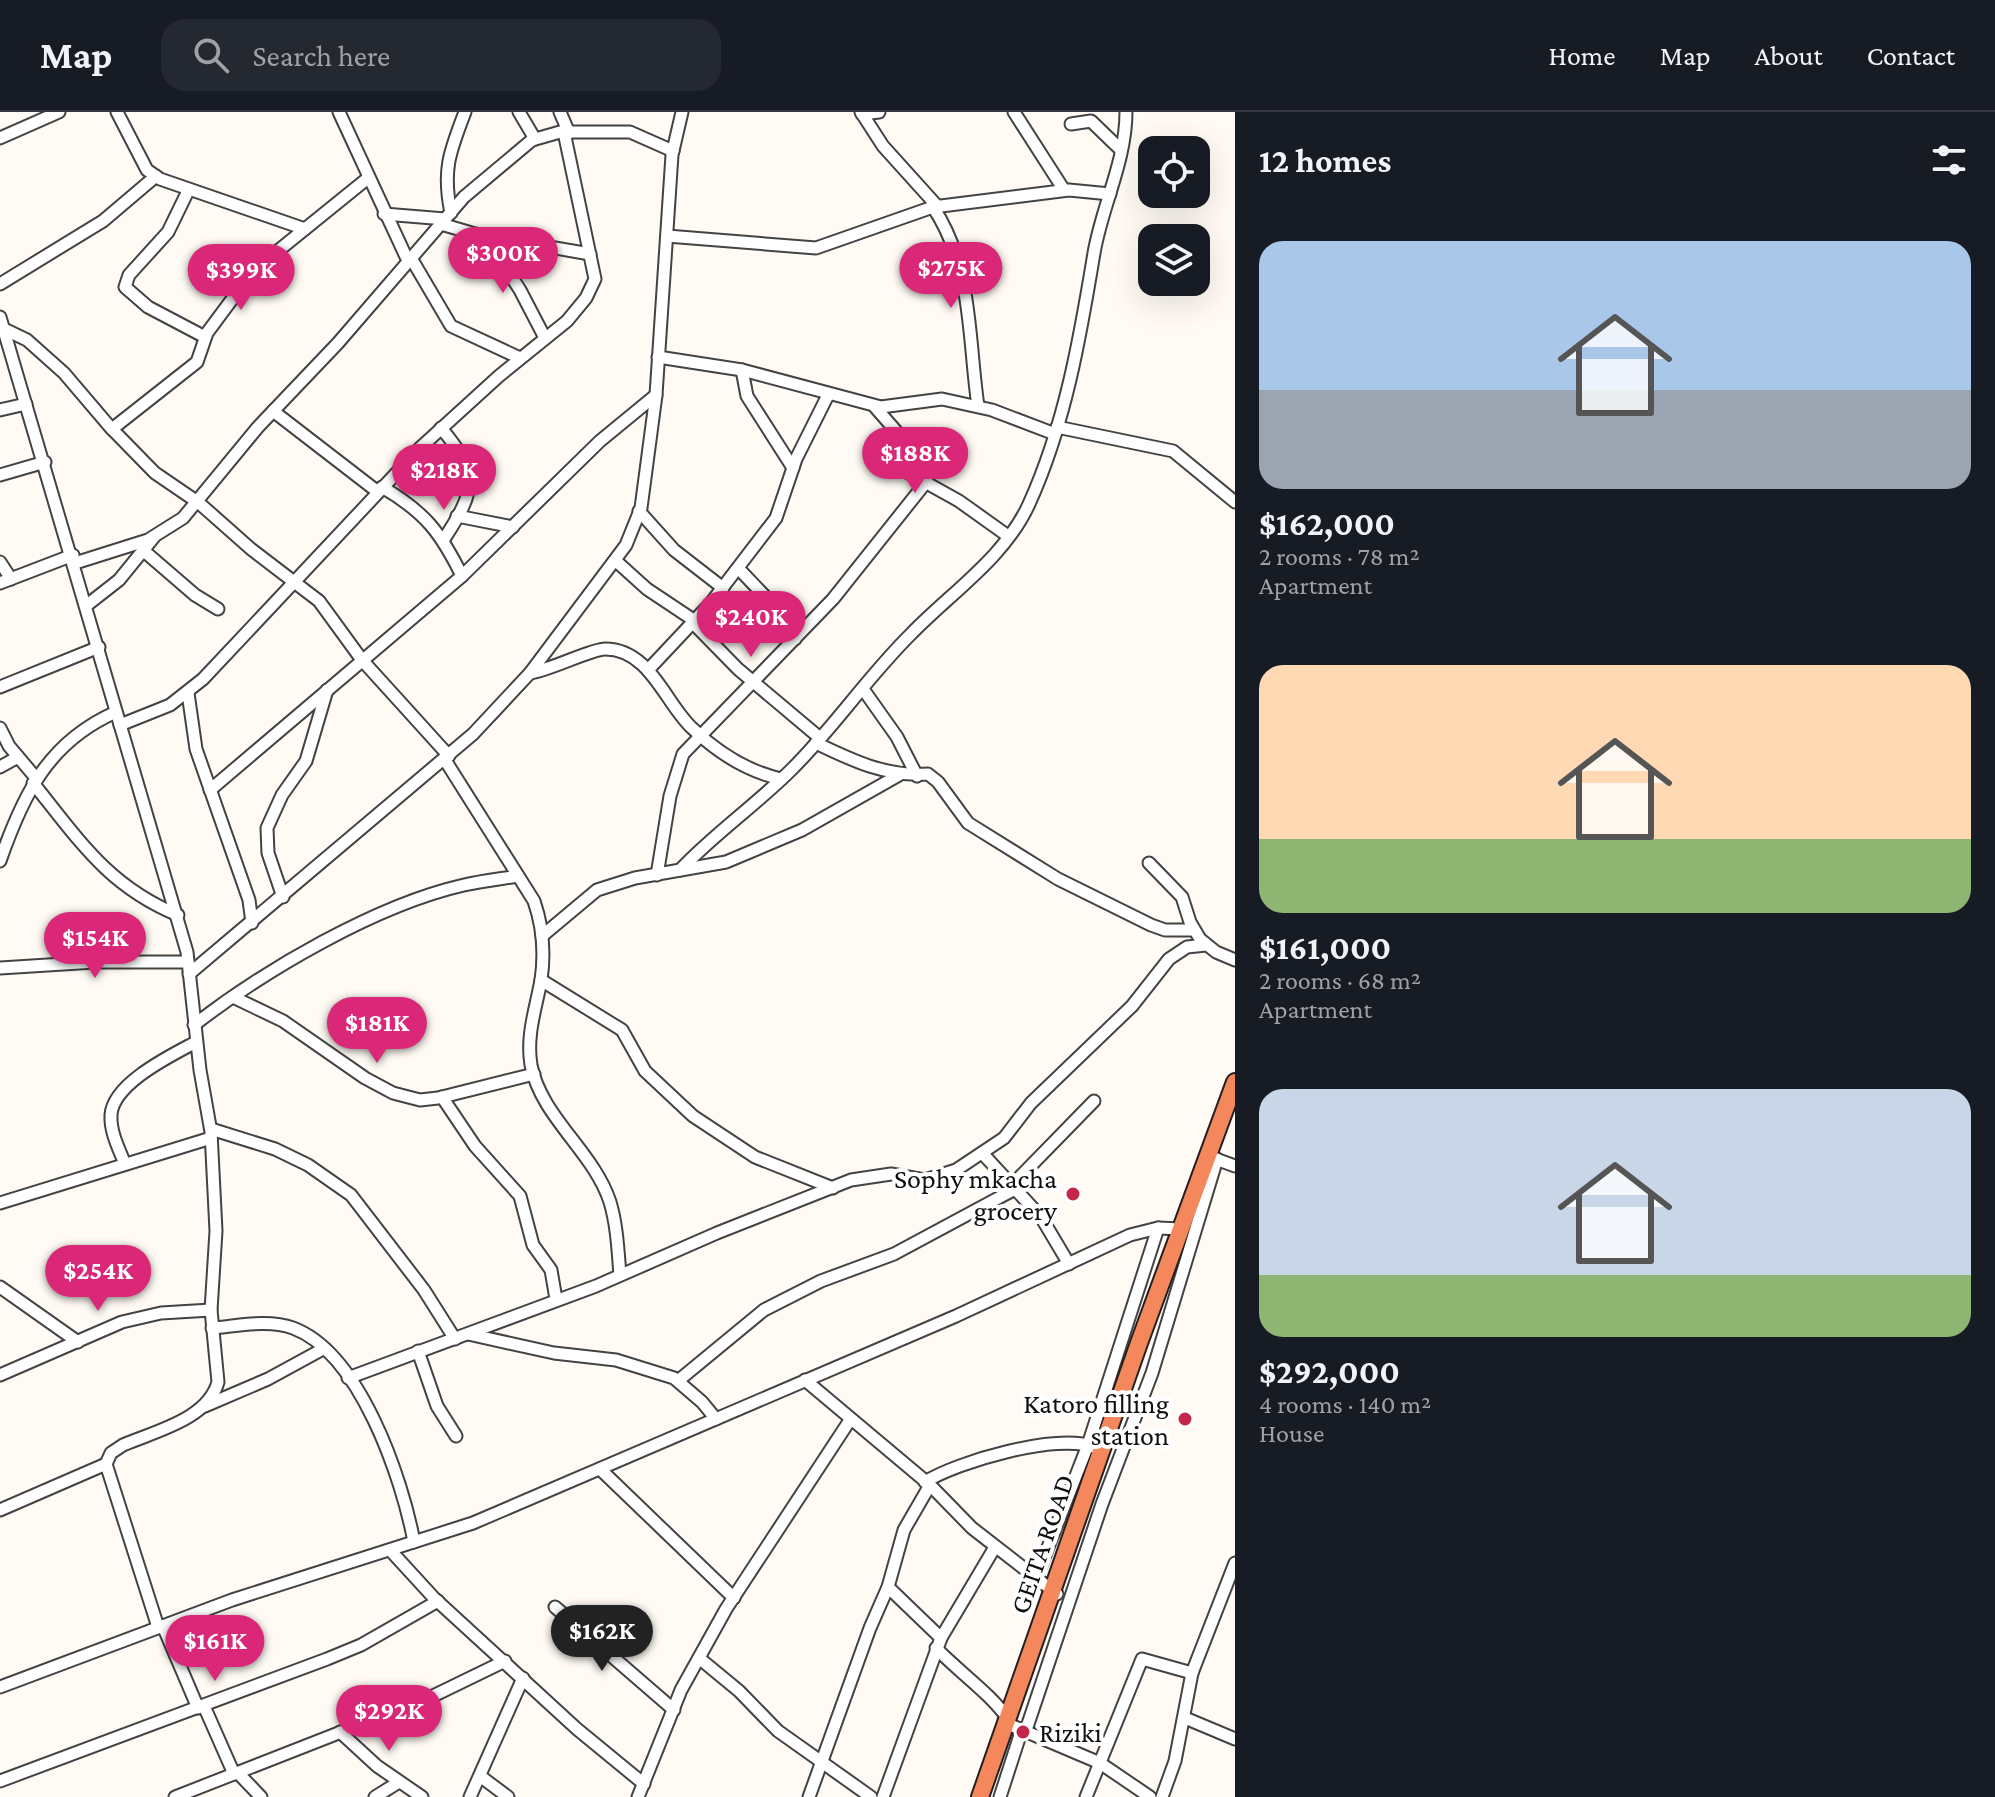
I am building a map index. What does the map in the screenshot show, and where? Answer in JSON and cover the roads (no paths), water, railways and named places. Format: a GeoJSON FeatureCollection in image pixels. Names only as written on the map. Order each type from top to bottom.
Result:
{"type":"FeatureCollection","features":[{"type":"Feature","properties":{"kind":"highway","name":"GEITA ROAD"},"geometry":{"type":"LineString","coordinates":[[980,1797],[1016,1726],[1061,1595],[1095,1447],[1211,1158],[1235,1082]]}},
{"type":"Feature","properties":{"kind":"street"},"geometry":{"type":"LineString","coordinates":[[0,138],[59,112]]}},
{"type":"Feature","properties":{"kind":"street"},"geometry":{"type":"LineString","coordinates":[[117,112],[147,170],[156,176],[188,191],[259,211],[305,229]]}},
{"type":"Feature","properties":{"kind":"street"},"geometry":{"type":"LineString","coordinates":[[339,112],[384,214],[451,326],[520,358]]}},
{"type":"Feature","properties":{"kind":"street"},"geometry":{"type":"LineString","coordinates":[[446,218],[446,169],[452,142],[465,112]]}},
{"type":"Feature","properties":{"kind":"street"},"geometry":{"type":"LineString","coordinates":[[519,112],[535,139]]}},
{"type":"Feature","properties":{"kind":"street"},"geometry":{"type":"LineString","coordinates":[[120,725],[145,716],[188,693],[296,584],[380,489],[441,428],[567,321],[592,290],[595,279],[560,112]]}},
{"type":"Feature","properties":{"kind":"street"},"geometry":{"type":"LineString","coordinates":[[0,968],[107,962],[188,968],[252,923],[447,758],[530,673],[616,561],[639,511],[656,395],[673,151],[682,112]]}},
{"type":"Feature","properties":{"kind":"street"},"geometry":{"type":"LineString","coordinates":[[861,113],[879,112]]}},
{"type":"Feature","properties":{"kind":"street"},"geometry":{"type":"LineString","coordinates":[[1014,112],[1064,190]]}},
{"type":"Feature","properties":{"kind":"street"},"geometry":{"type":"LineString","coordinates":[[680,870],[720,829],[781,779],[912,632],[991,558],[1028,506],[1056,430],[1084,325],[1095,249],[1121,150],[1126,112]]}},
{"type":"Feature","properties":{"kind":"street"},"geometry":{"type":"LineString","coordinates":[[861,113],[883,146],[935,207],[953,248],[967,293],[978,406]]}},
{"type":"Feature","properties":{"kind":"street"},"geometry":{"type":"LineString","coordinates":[[1071,124],[1091,121],[1121,150]]}},
{"type":"Feature","properties":{"kind":"street"},"geometry":{"type":"LineString","coordinates":[[87,605],[119,580],[154,537],[199,503],[273,411],[338,343],[482,180],[535,139],[566,133],[630,132],[673,151]]}},
{"type":"Feature","properties":{"kind":"street"},"geometry":{"type":"LineString","coordinates":[[0,284],[103,221],[156,176]]}},
{"type":"Feature","properties":{"kind":"street"},"geometry":{"type":"LineString","coordinates":[[112,429],[190,370],[197,362],[205,337],[253,271],[368,178]]}},
{"type":"Feature","properties":{"kind":"street"},"geometry":{"type":"LineString","coordinates":[[667,236],[816,248],[935,207],[1064,190],[1110,194]]}},
{"type":"Feature","properties":{"kind":"street"},"geometry":{"type":"LineString","coordinates":[[188,191],[175,220],[129,275],[125,287],[148,307],[205,337]]}},
{"type":"Feature","properties":{"kind":"street"},"geometry":{"type":"LineString","coordinates":[[384,214],[446,218],[485,236],[590,254]]}},
{"type":"Feature","properties":{"kind":"street"},"geometry":{"type":"LineString","coordinates":[[485,236],[520,290],[545,338]]}},
{"type":"Feature","properties":{"kind":"street"},"geometry":{"type":"LineString","coordinates":[[2,329],[45,462],[178,915],[188,968],[211,1134],[216,1231],[211,1310],[218,1382],[214,1395],[205,1406]]}},
{"type":"Feature","properties":{"kind":"street"},"geometry":{"type":"LineString","coordinates":[[2,329],[27,340],[55,364],[155,473],[199,503],[319,601],[337,621],[362,660],[447,758],[499,852],[534,901],[542,936],[541,980],[531,1025],[534,1074],[546,1100],[592,1166],[610,1201],[620,1275]]}},
{"type":"Feature","properties":{"kind":"street"},"geometry":{"type":"LineString","coordinates":[[658,357],[742,370],[875,406],[942,399],[978,406],[1056,430],[1173,451],[1235,502]]}},
{"type":"Feature","properties":{"kind":"street"},"geometry":{"type":"LineString","coordinates":[[742,370],[747,396],[793,468]]}},
{"type":"Feature","properties":{"kind":"street"},"geometry":{"type":"LineString","coordinates":[[210,790],[462,576],[600,441],[656,395]]}},
{"type":"Feature","properties":{"kind":"street"},"geometry":{"type":"LineString","coordinates":[[648,670],[723,588],[776,518],[793,468],[828,395]]}},
{"type":"Feature","properties":{"kind":"street"},"geometry":{"type":"LineString","coordinates":[[0,410],[26,404]]}},
{"type":"Feature","properties":{"kind":"street"},"geometry":{"type":"LineString","coordinates":[[875,406],[899,437],[904,468],[1008,536]]}},
{"type":"Feature","properties":{"kind":"street"},"geometry":{"type":"LineString","coordinates":[[273,411],[380,489],[421,513],[444,539],[462,576]]}},
{"type":"Feature","properties":{"kind":"street"},"geometry":{"type":"LineString","coordinates":[[441,428],[470,469],[469,486],[444,539]]}},
{"type":"Feature","properties":{"kind":"street"},"geometry":{"type":"LineString","coordinates":[[0,475],[45,462]]}},
{"type":"Feature","properties":{"kind":"street"},"geometry":{"type":"LineString","coordinates":[[657,875],[677,764],[833,599],[927,481]]}},
{"type":"Feature","properties":{"kind":"street"},"geometry":{"type":"LineString","coordinates":[[639,511],[674,550],[723,588]]}},
{"type":"Feature","properties":{"kind":"street"},"geometry":{"type":"LineString","coordinates":[[457,516],[513,527]]}},
{"type":"Feature","properties":{"kind":"street"},"geometry":{"type":"LineString","coordinates":[[0,562],[5,581],[154,537]]}},
{"type":"Feature","properties":{"kind":"street"},"geometry":{"type":"LineString","coordinates":[[144,551],[195,595],[218,609]]}},
{"type":"Feature","properties":{"kind":"street"},"geometry":{"type":"LineString","coordinates":[[616,561],[647,589],[694,622],[753,682],[818,740],[846,757],[899,775],[933,777],[968,823],[1058,879],[1151,925],[1165,930],[1193,930]]}},
{"type":"Feature","properties":{"kind":"street"},"geometry":{"type":"LineString","coordinates":[[738,568],[779,611],[795,639]]}},
{"type":"Feature","properties":{"kind":"street"},"geometry":{"type":"LineString","coordinates":[[0,687],[99,647]]}},
{"type":"Feature","properties":{"kind":"street"},"geometry":{"type":"LineString","coordinates":[[530,673],[604,649],[634,659],[648,670],[673,709],[701,736],[746,768],[781,779]]}},
{"type":"Feature","properties":{"kind":"street"},"geometry":{"type":"LineString","coordinates":[[863,689],[897,737],[917,776]]}},
{"type":"Feature","properties":{"kind":"street"},"geometry":{"type":"LineString","coordinates":[[283,897],[268,853],[267,828],[282,795],[306,761],[327,690]]}},
{"type":"Feature","properties":{"kind":"street"},"geometry":{"type":"LineString","coordinates":[[188,693],[196,749],[249,900],[252,923]]}},
{"type":"Feature","properties":{"kind":"street"},"geometry":{"type":"LineString","coordinates":[[0,861],[17,809],[35,781],[85,729],[116,712]]}},
{"type":"Feature","properties":{"kind":"street"},"geometry":{"type":"LineString","coordinates":[[0,728],[35,781],[116,881],[144,901],[178,915]]}},
{"type":"Feature","properties":{"kind":"street"},"geometry":{"type":"LineString","coordinates":[[0,767],[18,757]]}},
{"type":"Feature","properties":{"kind":"street"},"geometry":{"type":"LineString","coordinates":[[542,936],[597,890],[726,862],[778,842],[899,775]]}},
{"type":"Feature","properties":{"kind":"street"},"geometry":{"type":"LineString","coordinates":[[1149,863],[1182,897],[1193,930],[1206,945],[1235,960]]}},
{"type":"Feature","properties":{"kind":"street"},"geometry":{"type":"LineString","coordinates":[[194,1025],[309,950],[388,913],[463,886],[518,876]]}},
{"type":"Feature","properties":{"kind":"street"},"geometry":{"type":"LineString","coordinates":[[348,1378],[620,1275],[833,1188],[876,1174],[925,1180],[956,1170],[1004,1138],[1031,1103],[1076,1057],[1113,1026],[1169,959],[1187,947],[1206,945]]}},
{"type":"Feature","properties":{"kind":"street"},"geometry":{"type":"LineString","coordinates":[[541,980],[622,1030],[645,1071],[693,1116],[755,1157],[833,1188]]}},
{"type":"Feature","properties":{"kind":"street"},"geometry":{"type":"LineString","coordinates":[[233,997],[283,1021],[365,1078],[393,1093],[420,1100],[534,1074]]}},
{"type":"Feature","properties":{"kind":"street"},"geometry":{"type":"LineString","coordinates":[[125,1164],[112,1129],[113,1104],[126,1088],[156,1064],[196,1042]]}},
{"type":"Feature","properties":{"kind":"street"},"geometry":{"type":"LineString","coordinates":[[442,1097],[475,1146],[520,1196],[533,1245],[551,1270],[556,1299]]}},
{"type":"Feature","properties":{"kind":"street"},"geometry":{"type":"LineString","coordinates":[[679,1380],[764,1310],[821,1281],[894,1254],[1013,1188],[1094,1101]]}},
{"type":"Feature","properties":{"kind":"street"},"geometry":{"type":"LineString","coordinates":[[0,1203],[211,1134],[275,1149],[308,1165],[351,1195],[424,1290],[455,1339]]}},
{"type":"Feature","properties":{"kind":"street"},"geometry":{"type":"LineString","coordinates":[[983,1154],[1041,1217],[1069,1264]]}},
{"type":"Feature","properties":{"kind":"street"},"geometry":{"type":"LineString","coordinates":[[805,1380],[928,1484],[995,1547],[1061,1595],[1152,1373],[1211,1158],[1235,1166]]}},
{"type":"Feature","properties":{"kind":"street"},"geometry":{"type":"LineString","coordinates":[[0,1687],[161,1626],[473,1523],[1130,1235],[1158,1228],[1181,1229]]}},
{"type":"Feature","properties":{"kind":"street"},"geometry":{"type":"LineString","coordinates":[[1036,1578],[1095,1447],[1158,1228]]}},
{"type":"Feature","properties":{"kind":"street"},"geometry":{"type":"LineString","coordinates":[[0,1287],[78,1342]]}},
{"type":"Feature","properties":{"kind":"street"},"geometry":{"type":"LineString","coordinates":[[0,1375],[122,1322],[161,1313],[211,1310]]}},
{"type":"Feature","properties":{"kind":"street"},"geometry":{"type":"LineString","coordinates":[[212,1328],[279,1325],[293,1328],[323,1349],[348,1378],[389,1450],[414,1542]]}},
{"type":"Feature","properties":{"kind":"street"},"geometry":{"type":"LineString","coordinates":[[467,1334],[554,1353],[616,1360],[679,1380],[716,1419]]}},
{"type":"Feature","properties":{"kind":"street"},"geometry":{"type":"LineString","coordinates":[[0,1510],[106,1464],[111,1453],[123,1445],[268,1379],[323,1349]]}},
{"type":"Feature","properties":{"kind":"street"},"geometry":{"type":"LineString","coordinates":[[418,1351],[437,1406],[456,1436]]}},
{"type":"Feature","properties":{"kind":"street"},"geometry":{"type":"LineString","coordinates":[[641,1789],[699,1658],[734,1598],[850,1420]]}},
{"type":"Feature","properties":{"kind":"street"},"geometry":{"type":"LineString","coordinates":[[809,1797],[870,1628],[888,1587],[904,1530],[928,1484],[961,1463],[1006,1452],[1064,1444],[1095,1447]]}},
{"type":"Feature","properties":{"kind":"street"},"geometry":{"type":"LineString","coordinates":[[106,1464],[161,1626],[236,1774],[261,1797]]}},
{"type":"Feature","properties":{"kind":"street"},"geometry":{"type":"LineString","coordinates":[[600,1469],[734,1598]]}},
{"type":"Feature","properties":{"kind":"street"},"geometry":{"type":"LineString","coordinates":[[883,1797],[938,1643],[995,1547]]}},
{"type":"Feature","properties":{"kind":"street"},"geometry":{"type":"LineString","coordinates":[[390,1550],[438,1601],[641,1789],[654,1797]]}},
{"type":"Feature","properties":{"kind":"street"},"geometry":{"type":"LineString","coordinates":[[1162,1797],[1185,1718],[1192,1673],[1231,1585],[1235,1563]]}},
{"type":"Feature","properties":{"kind":"street"},"geometry":{"type":"LineString","coordinates":[[888,1587],[938,1643],[960,1674],[994,1699],[1016,1726],[1100,1763],[1150,1797]]}},
{"type":"Feature","properties":{"kind":"street"},"geometry":{"type":"LineString","coordinates":[[0,1781],[361,1645],[438,1601]]}},
{"type":"Feature","properties":{"kind":"street"},"geometry":{"type":"LineString","coordinates":[[555,1607],[674,1710]]}},
{"type":"Feature","properties":{"kind":"street"},"geometry":{"type":"LineString","coordinates":[[699,1658],[739,1691],[778,1731],[871,1797]]}},
{"type":"Feature","properties":{"kind":"street"},"geometry":{"type":"LineString","coordinates":[[1086,1797],[1142,1659],[1192,1673]]}},
{"type":"Feature","properties":{"kind":"street"},"geometry":{"type":"LineString","coordinates":[[181,1796],[433,1696],[505,1661]]}},
{"type":"Feature","properties":{"kind":"street"},"geometry":{"type":"LineString","coordinates":[[470,1797],[523,1678]]}},
{"type":"Feature","properties":{"kind":"street"},"geometry":{"type":"LineString","coordinates":[[1185,1718],[1235,1739]]}},
{"type":"Feature","properties":{"kind":"street"},"geometry":{"type":"LineString","coordinates":[[1000,1797],[1016,1726]]}},
{"type":"Feature","properties":{"kind":"street"},"geometry":{"type":"LineString","coordinates":[[340,1732],[399,1782],[422,1797]]}},
{"type":"Feature","properties":{"kind":"street"},"geometry":{"type":"LineString","coordinates":[[480,1776],[508,1797]]}},
{"type":"Feature","properties":{"kind":"street"},"geometry":{"type":"LineString","coordinates":[[375,1797],[399,1782]]}},
{"type":"Feature","properties":{"kind":"place","name":"Sophy mkacha grocery"},"geometry":{"type":"Point","coordinates":[1073,1194]}},
{"type":"Feature","properties":{"kind":"place","name":"Katoro filling station"},"geometry":{"type":"Point","coordinates":[1185,1419]}},
{"type":"Feature","properties":{"kind":"place","name":"Riziki"},"geometry":{"type":"Point","coordinates":[1023,1732]}}]}
